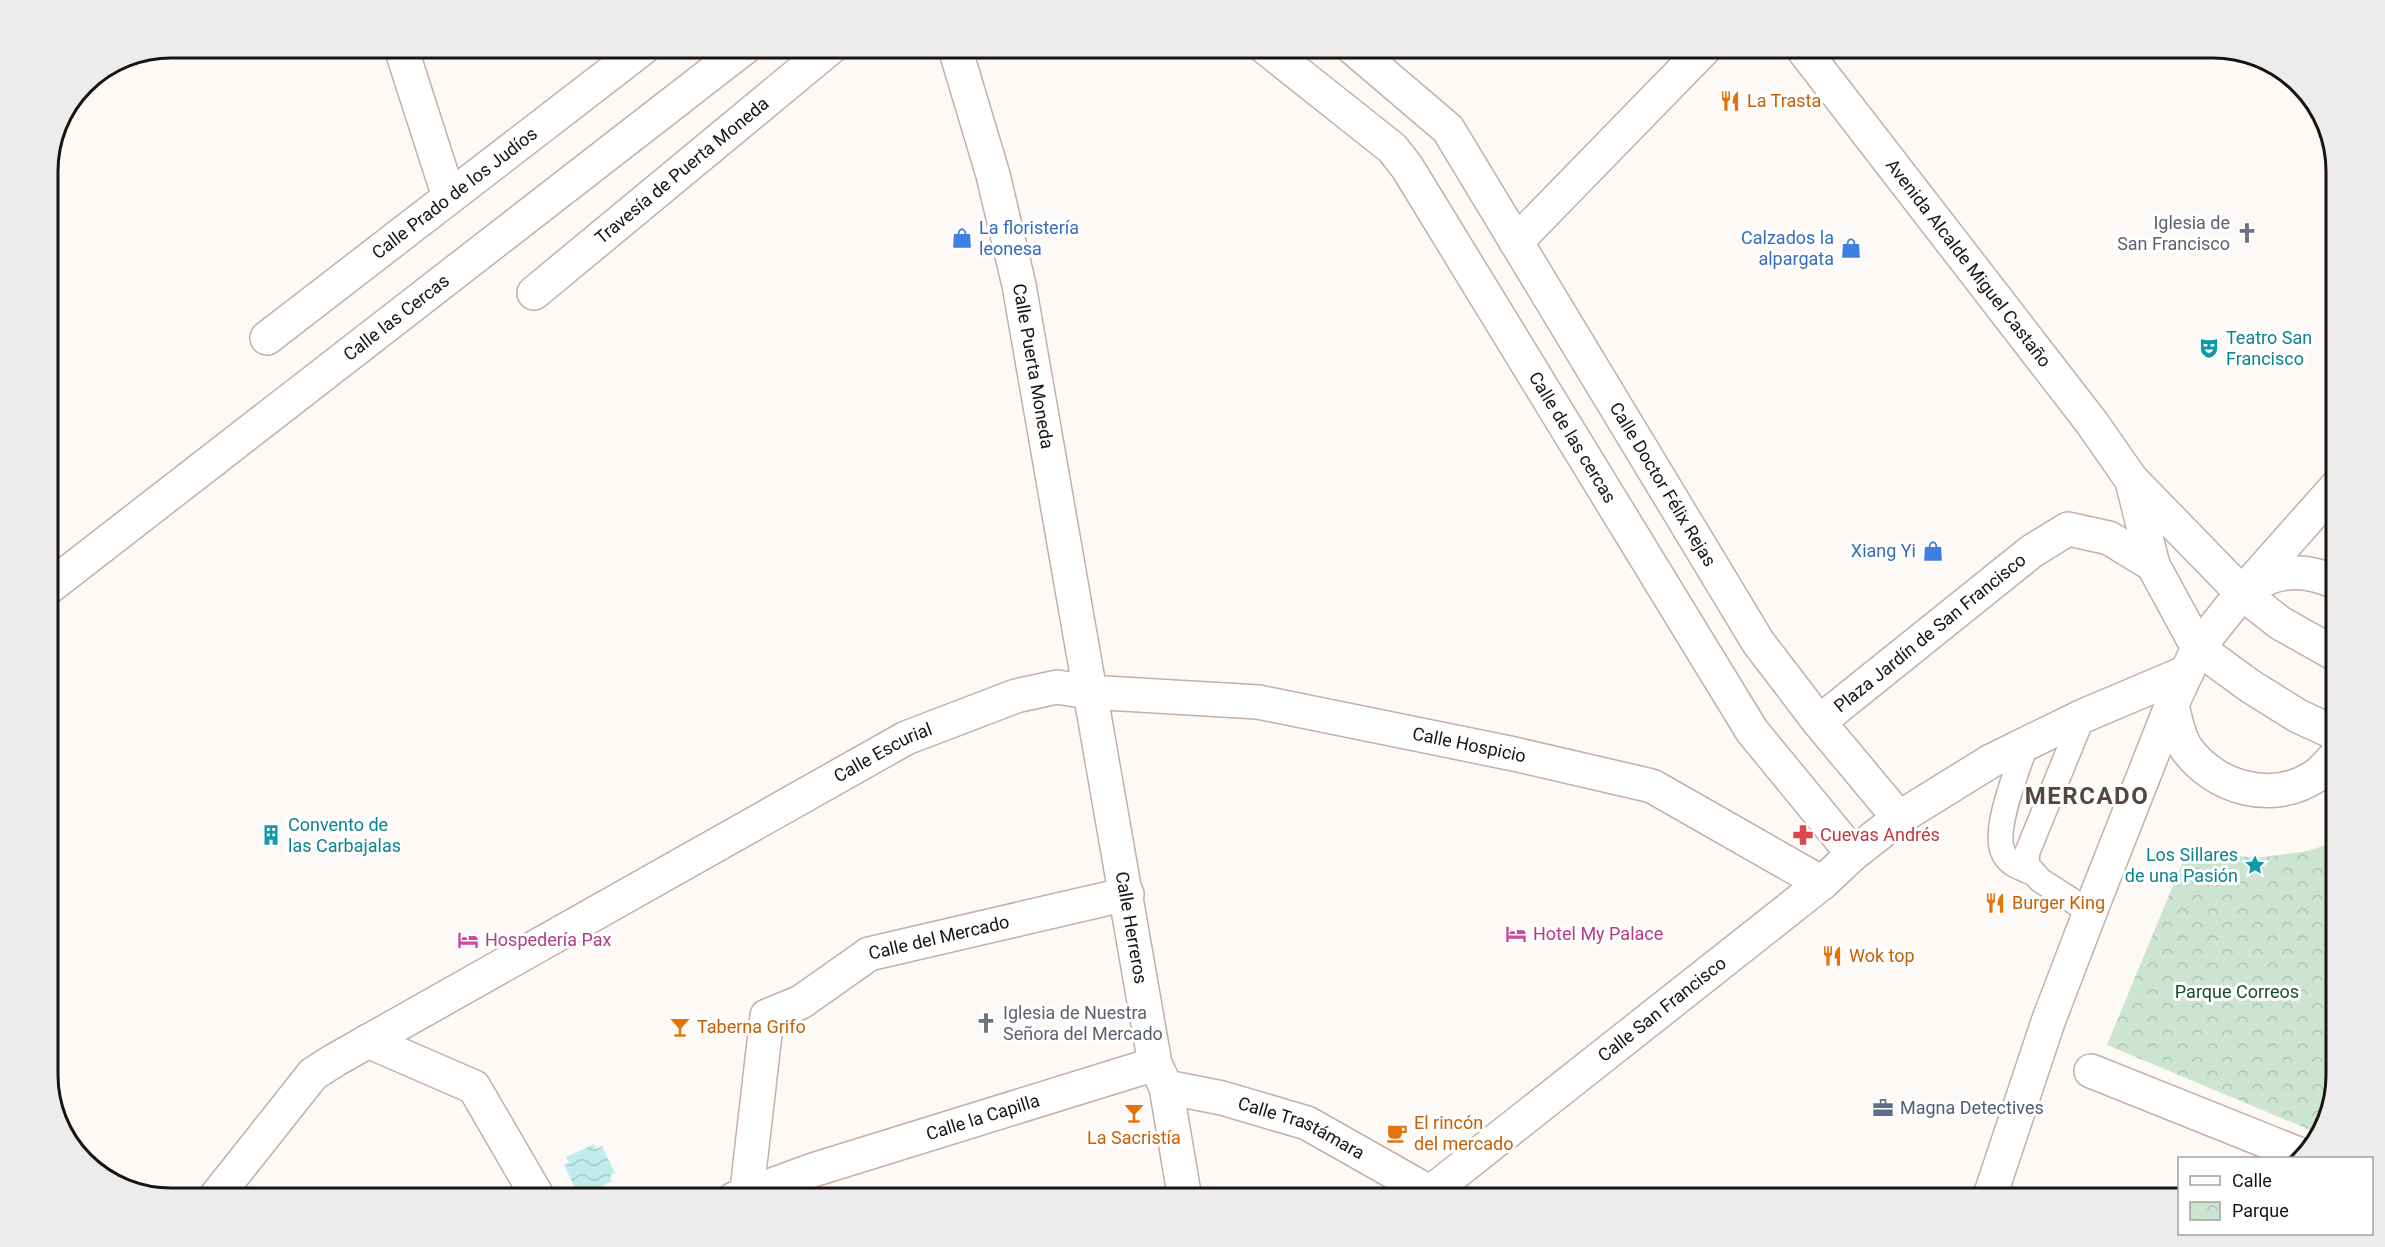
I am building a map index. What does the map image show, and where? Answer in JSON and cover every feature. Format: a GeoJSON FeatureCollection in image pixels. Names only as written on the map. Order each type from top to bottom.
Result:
{"type":"FeatureCollection","features":[{"type":"Feature","properties":{"kind":"street","name":"Calle de las cercas"},"geometry":{"type":"LineString","coordinates":[[1279,58],[1392,148],[1407,167],[1752,731],[1853,854]]}},
{"type":"Feature","properties":{"kind":"street","name":"Calle Doctor Félix Rejas"},"geometry":{"type":"LineString","coordinates":[[1365,58],[1448,129],[1758,642],[1819,722]]}},
{"type":"Feature","properties":{"kind":"street"},"geometry":{"type":"LineString","coordinates":[[1516,242],[1696,58]]}},
{"type":"Feature","properties":{"kind":"street","name":"Avenida Alcalde Miguel Castaño"},"geometry":{"type":"LineString","coordinates":[[1810,58],[2082,409],[2131,479]]}},
{"type":"Feature","properties":{"kind":"street"},"geometry":{"type":"LineString","coordinates":[[405,59],[449,197]]}},
{"type":"Feature","properties":{"kind":"street","name":"Calle Prado de los Judíos"},"geometry":{"type":"LineString","coordinates":[[267,338],[629,59]]}},
{"type":"Feature","properties":{"kind":"street","name":"Calle las Cercas"},"geometry":{"type":"LineString","coordinates":[[59,579],[730,59]]}},
{"type":"Feature","properties":{"kind":"street","name":"Travesía de Puerta Moneda"},"geometry":{"type":"LineString","coordinates":[[534,293],[817,59]]}},
{"type":"Feature","properties":{"kind":"street","name":"Calle Puerta Moneda"},"geometry":{"type":"LineString","coordinates":[[958,59],[993,175],[1019,285],[1088,692]]}},
{"type":"Feature","properties":{"kind":"street"},"geometry":{"type":"LineString","coordinates":[[2131,479],[2242,593],[2280,623],[2326,649]]}},
{"type":"Feature","properties":{"kind":"street","name":"Plaza Jardín de San Francisco"},"geometry":{"type":"LineString","coordinates":[[2131,479],[2153,565],[2193,660],[2250,686],[2298,716],[2326,729]]}},
{"type":"Feature","properties":{"kind":"street"},"geometry":{"type":"LineString","coordinates":[[1993,1188],[2040,1052],[2048,1022],[2172,704],[2193,660],[2242,593],[2326,498]]}},
{"type":"Feature","properties":{"kind":"street","name":"Plaza Jardín de San Francisco"},"geometry":{"type":"LineString","coordinates":[[1899,818],[1819,722],[2032,551],[2068,529],[2109,538],[2153,565]]}},
{"type":"Feature","properties":{"kind":"street"},"geometry":{"type":"LineString","coordinates":[[2242,593],[2262,579],[2284,572],[2301,571],[2326,579]]}},
{"type":"Feature","properties":{"kind":"street"},"geometry":{"type":"LineString","coordinates":[[1899,818],[1991,761],[2193,660]]}},
{"type":"Feature","properties":{"kind":"street","name":"Calle Escurial"},"geometry":{"type":"LineString","coordinates":[[222,1188],[313,1074],[368,1041],[906,738],[1016,696],[1058,687],[1088,692]]}},
{"type":"Feature","properties":{"kind":"street","name":"Calle Hospicio"},"geometry":{"type":"LineString","coordinates":[[1088,692],[1258,702],[1514,754],[1652,786],[1822,883]]}},
{"type":"Feature","properties":{"kind":"street","name":"Calle Herreros"},"geometry":{"type":"LineString","coordinates":[[1088,692],[1183,1188]]}},
{"type":"Feature","properties":{"kind":"street"},"geometry":{"type":"LineString","coordinates":[[2172,704],[2176,726],[2185,747],[2202,767],[2223,781],[2254,790],[2286,788],[2316,775],[2326,765]]}},
{"type":"Feature","properties":{"kind":"street","name":"Calle San Francisco"},"geometry":{"type":"LineString","coordinates":[[1435,1188],[1822,883],[1853,854],[1899,818]]}},
{"type":"Feature","properties":{"kind":"street","name":"Calle del Mercado"},"geometry":{"type":"LineString","coordinates":[[742,1188],[767,1016],[801,1002],[869,954],[1127,894]]}},
{"type":"Feature","properties":{"kind":"street"},"geometry":{"type":"LineString","coordinates":[[368,1041],[474,1087],[533,1188]]}},
{"type":"Feature","properties":{"kind":"street"},"geometry":{"type":"LineString","coordinates":[[2091,1071],[2295,1153]]}},
{"type":"Feature","properties":{"kind":"street","name":"Calle Trastámara"},"geometry":{"type":"LineString","coordinates":[[1161,1075],[1222,1098],[1307,1123],[1412,1188]]}},
{"type":"Feature","properties":{"kind":"street","name":"Calle la Capilla"},"geometry":{"type":"LineString","coordinates":[[765,1188],[813,1170],[1161,1075]]}},
{"type":"Feature","properties":{"kind":"lane"},"geometry":{"type":"LineString","coordinates":[[2030,872],[2026,865],[2027,853],[2083,716]]}},
{"type":"Feature","properties":{"kind":"lane"},"geometry":{"type":"LineString","coordinates":[[2026,744],[1999,832],[2004,854],[2012,864],[2030,872],[2090,912]]}},
{"type":"Feature","properties":{"kind":"green space","name":"Parque Correos"},"geometry":{"type":"Polygon","coordinates":[[[2326,845],[2326,1090],[2323,1105],[2312,1131],[2107,1045],[2184,859],[2202,851],[2256,858],[2308,851],[2326,845]]]}},
{"type":"Feature","properties":{"kind":"water"},"geometry":{"type":"Polygon","coordinates":[[[594,1144],[596,1149],[602,1146],[615,1173],[610,1176],[612,1181],[597,1188],[575,1188],[564,1165],[569,1163],[566,1157],[594,1144]]]}},
{"type":"Feature","properties":{"kind":"place","name":"La Trasta"},"geometry":{"type":"Point","coordinates":[1730,101]}},
{"type":"Feature","properties":{"kind":"place","name":"Iglesia de San Francisco"},"geometry":{"type":"Point","coordinates":[2247,233]}},
{"type":"Feature","properties":{"kind":"place","name":"La floristería leonesa"},"geometry":{"type":"Point","coordinates":[962,238]}},
{"type":"Feature","properties":{"kind":"place","name":"Calzados la alpargata"},"geometry":{"type":"Point","coordinates":[1851,248]}},
{"type":"Feature","properties":{"kind":"place","name":"Teatro San Francisco"},"geometry":{"type":"Point","coordinates":[2209,348]}},
{"type":"Feature","properties":{"kind":"place","name":"Xiang Yi"},"geometry":{"type":"Point","coordinates":[1933,551]}},
{"type":"Feature","properties":{"kind":"place","name":"Convento de las Carbajalas"},"geometry":{"type":"Point","coordinates":[271,835]}},
{"type":"Feature","properties":{"kind":"place","name":"Cuevas Andrés"},"geometry":{"type":"Point","coordinates":[1803,835]}},
{"type":"Feature","properties":{"kind":"place","name":"Los Sillares de una Pasión"},"geometry":{"type":"Point","coordinates":[2255,865]}},
{"type":"Feature","properties":{"kind":"place","name":"Burger King"},"geometry":{"type":"Point","coordinates":[1995,903]}},
{"type":"Feature","properties":{"kind":"place","name":"Hotel My Palace"},"geometry":{"type":"Point","coordinates":[1516,934]}},
{"type":"Feature","properties":{"kind":"place","name":"Hospedería Pax"},"geometry":{"type":"Point","coordinates":[468,940]}},
{"type":"Feature","properties":{"kind":"place","name":"Wok top"},"geometry":{"type":"Point","coordinates":[1832,956]}},
{"type":"Feature","properties":{"kind":"place","name":"Iglesia de Nuestra Señora del Mercado"},"geometry":{"type":"Point","coordinates":[986,1023]}},
{"type":"Feature","properties":{"kind":"place","name":"Taberna Grifo"},"geometry":{"type":"Point","coordinates":[680,1027]}},
{"type":"Feature","properties":{"kind":"place","name":"Magna Detectives"},"geometry":{"type":"Point","coordinates":[1883,1108]}},
{"type":"Feature","properties":{"kind":"place","name":"La Sacristía"},"geometry":{"type":"Point","coordinates":[1134,1113]}},
{"type":"Feature","properties":{"kind":"place","name":"El rincón del mercado"},"geometry":{"type":"Point","coordinates":[1397,1133]}},
{"type":"Feature","properties":{"kind":"district","name":"MERCADO"},"geometry":{"type":"Point","coordinates":[2087,796]}}]}
